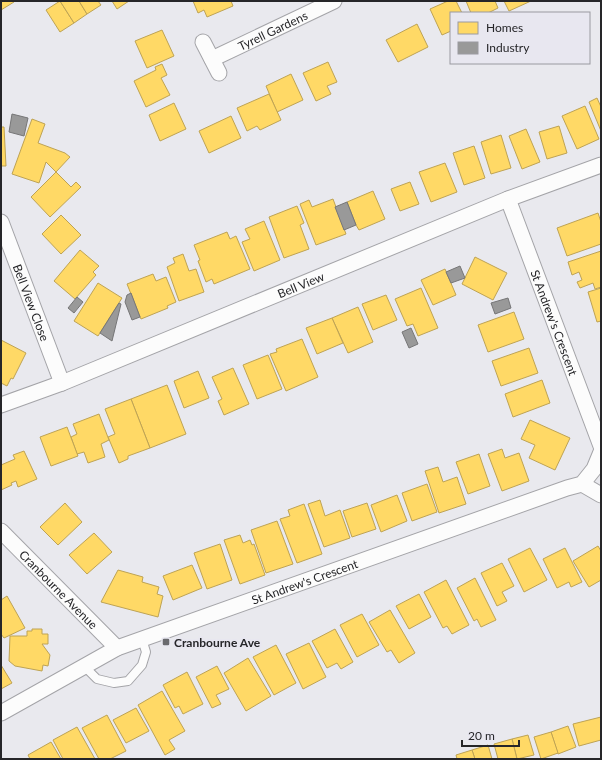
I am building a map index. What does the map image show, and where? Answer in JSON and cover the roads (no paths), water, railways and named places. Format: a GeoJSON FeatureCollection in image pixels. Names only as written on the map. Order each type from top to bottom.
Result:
{"type":"FeatureCollection","features":[{"type":"Feature","properties":{"kind":"street","name":"Tyrell Gardens"},"geometry":{"type":"LineString","coordinates":[[212,59],[334,1]]}},
{"type":"Feature","properties":{"kind":"street"},"geometry":{"type":"LineString","coordinates":[[203,42],[219,73]]}},
{"type":"Feature","properties":{"kind":"street","name":"Bell View"},"geometry":{"type":"LineString","coordinates":[[1,405],[62,383],[508,199],[601,166]]}},
{"type":"Feature","properties":{"kind":"street","name":"St Andrew's Crescent"},"geometry":{"type":"LineString","coordinates":[[508,199],[601,446]]}},
{"type":"Feature","properties":{"kind":"street","name":"Bell View Close"},"geometry":{"type":"LineString","coordinates":[[1,222],[62,383]]}},
{"type":"Feature","properties":{"kind":"street"},"geometry":{"type":"LineString","coordinates":[[601,452],[594,469],[582,484],[601,496]]}},
{"type":"Feature","properties":{"kind":"street","name":"St Andrew's Crescent"},"geometry":{"type":"LineString","coordinates":[[1,712],[117,648],[560,490],[582,484]]}},
{"type":"Feature","properties":{"kind":"street","name":"Cranbourne Avenue"},"geometry":{"type":"LineString","coordinates":[[1,531],[117,648]]}},
{"type":"Feature","properties":{"kind":"lane"},"geometry":{"type":"LineString","coordinates":[[84,666],[96,679],[114,684],[128,681],[142,665],[146,652],[142,639]]}},
{"type":"Feature","properties":{"kind":"place","name":"Cranbourne Ave"},"geometry":{"type":"Point","coordinates":[166,642]}}]}
